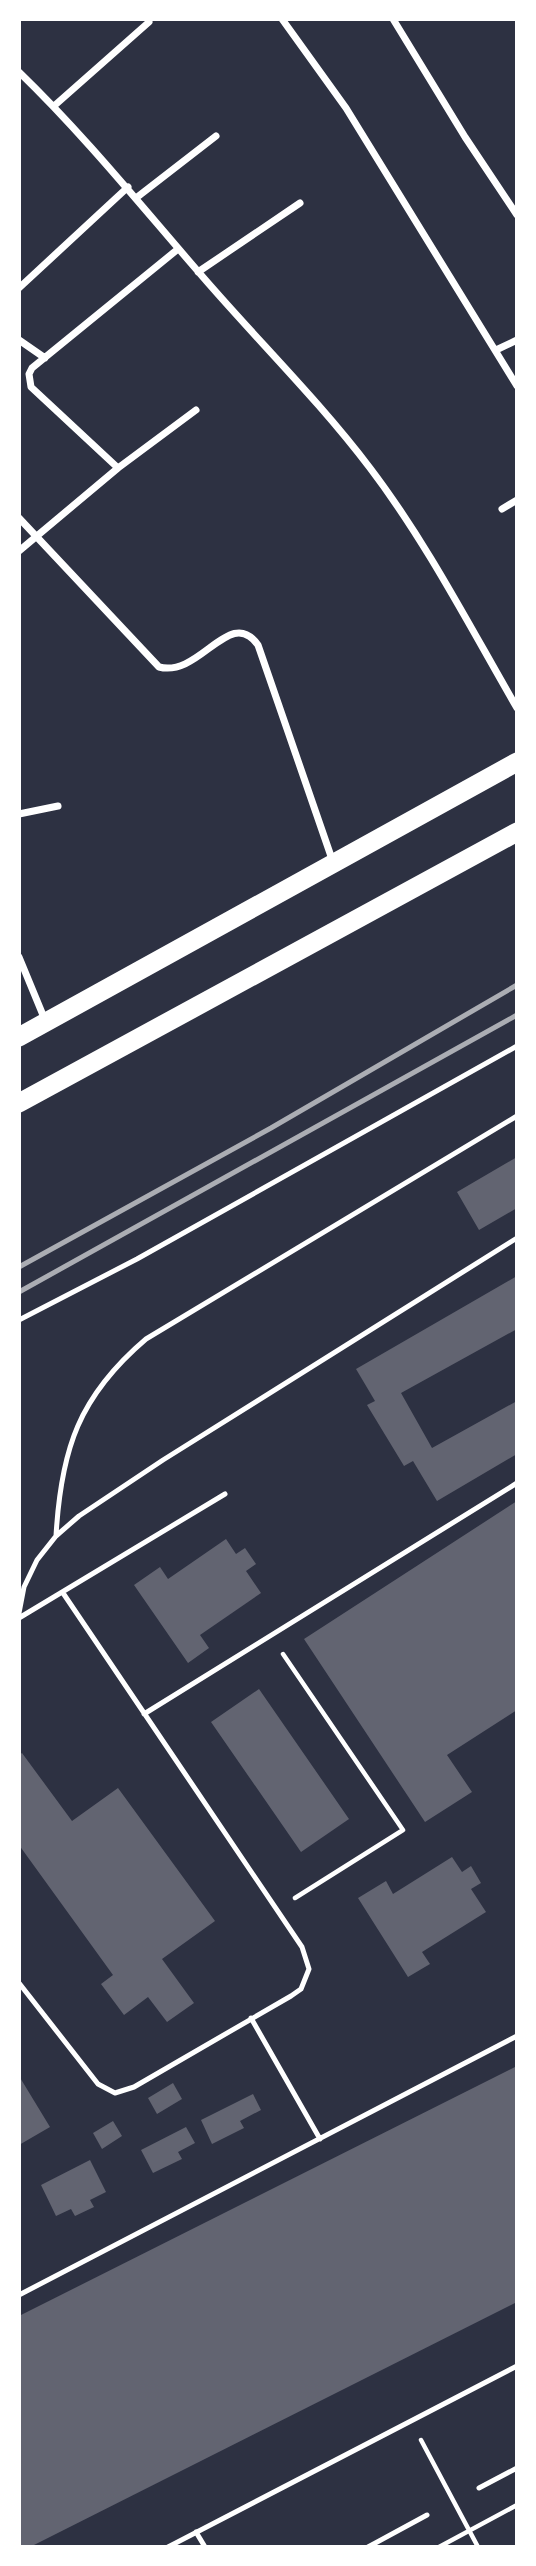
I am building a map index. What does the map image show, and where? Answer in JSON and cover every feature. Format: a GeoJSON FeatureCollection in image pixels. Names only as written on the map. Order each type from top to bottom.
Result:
{"type":"FeatureCollection","features":[{"type":"Feature","properties":{"kind":"highway"},"geometry":{"type":"LineString","coordinates":[[19,1037],[47,1024],[333,862],[517,762]]}},
{"type":"Feature","properties":{"kind":"highway"},"geometry":{"type":"LineString","coordinates":[[19,1103],[517,832]]}},
{"type":"Feature","properties":{"kind":"street"},"geometry":{"type":"LineString","coordinates":[[282,19],[346,108],[517,386]]}},
{"type":"Feature","properties":{"kind":"street"},"geometry":{"type":"LineString","coordinates":[[393,19],[464,137],[517,215]]}},
{"type":"Feature","properties":{"kind":"street"},"geometry":{"type":"LineString","coordinates":[[54,106],[149,22]]}},
{"type":"Feature","properties":{"kind":"street"},"geometry":{"type":"LineString","coordinates":[[19,72],[128,187],[198,272],[328,416],[371,470],[446,585],[517,708]]}},
{"type":"Feature","properties":{"kind":"street"},"geometry":{"type":"LineString","coordinates":[[136,198],[216,136]]}},
{"type":"Feature","properties":{"kind":"street"},"geometry":{"type":"LineString","coordinates":[[19,288],[128,187]]}},
{"type":"Feature","properties":{"kind":"street"},"geometry":{"type":"LineString","coordinates":[[198,272],[300,203]]}},
{"type":"Feature","properties":{"kind":"street"},"geometry":{"type":"LineString","coordinates":[[118,468],[31,387],[29,374],[178,249]]}},
{"type":"Feature","properties":{"kind":"street"},"geometry":{"type":"LineString","coordinates":[[19,340],[45,358]]}},
{"type":"Feature","properties":{"kind":"street"},"geometry":{"type":"LineString","coordinates":[[496,350],[517,340]]}},
{"type":"Feature","properties":{"kind":"street"},"geometry":{"type":"LineString","coordinates":[[19,551],[118,468],[197,410]]}},
{"type":"Feature","properties":{"kind":"street"},"geometry":{"type":"LineString","coordinates":[[502,509],[517,500]]}},
{"type":"Feature","properties":{"kind":"street"},"geometry":{"type":"LineString","coordinates":[[19,518],[159,667],[172,670],[185,666],[228,635],[239,632],[251,635],[258,645],[333,862]]}},
{"type":"Feature","properties":{"kind":"street"},"geometry":{"type":"LineString","coordinates":[[19,814],[58,806]]}},
{"type":"Feature","properties":{"kind":"street"},"geometry":{"type":"LineString","coordinates":[[19,957],[47,1024]]}},
{"type":"Feature","properties":{"kind":"lane"},"geometry":{"type":"LineString","coordinates":[[19,1320],[137,1259],[517,1046]]}},
{"type":"Feature","properties":{"kind":"lane"},"geometry":{"type":"LineString","coordinates":[[56,1536],[63,1463],[75,1427],[93,1393],[117,1363],[146,1339],[517,1116]]}},
{"type":"Feature","properties":{"kind":"lane"},"geometry":{"type":"LineString","coordinates":[[19,1615],[24,1587],[37,1560],[56,1536],[79,1516],[163,1460],[517,1238]]}},
{"type":"Feature","properties":{"kind":"lane"},"geometry":{"type":"LineString","coordinates":[[144,1714],[517,1483]]}},
{"type":"Feature","properties":{"kind":"lane"},"geometry":{"type":"LineString","coordinates":[[19,1615],[63,1593],[225,1494]]}},
{"type":"Feature","properties":{"kind":"lane"},"geometry":{"type":"LineString","coordinates":[[19,1983],[98,2084],[115,2093],[134,2087],[300,1989],[307,1979],[308,1958],[63,1593]]}},
{"type":"Feature","properties":{"kind":"lane"},"geometry":{"type":"LineString","coordinates":[[251,2018],[320,2138]]}},
{"type":"Feature","properties":{"kind":"lane"},"geometry":{"type":"LineString","coordinates":[[19,2295],[517,2036]]}},
{"type":"Feature","properties":{"kind":"lane"},"geometry":{"type":"LineString","coordinates":[[168,2547],[517,2366]]}},
{"type":"Feature","properties":{"kind":"lane"},"geometry":{"type":"LineString","coordinates":[[479,2488],[517,2468]]}},
{"type":"Feature","properties":{"kind":"lane"},"geometry":{"type":"LineString","coordinates":[[368,2547],[427,2515]]}},
{"type":"Feature","properties":{"kind":"lane"},"geometry":{"type":"LineString","coordinates":[[196,2532],[205,2547]]}},
{"type":"Feature","properties":{"kind":"path"},"geometry":{"type":"LineString","coordinates":[[271,1636],[403,1829],[276,1910]]}},
{"type":"Feature","properties":{"kind":"path"},"geometry":{"type":"LineString","coordinates":[[411,2421],[478,2547]]}},
{"type":"Feature","properties":{"kind":"path"},"geometry":{"type":"LineString","coordinates":[[439,2547],[517,2505]]}},
{"type":"Feature","properties":{"kind":"building"},"geometry":{"type":"Polygon","coordinates":[[[517,1157],[517,1208],[479,1230],[457,1192],[517,1157]]]}},
{"type":"Feature","properties":{"kind":"building"},"geometry":{"type":"Polygon","coordinates":[[[517,1276],[517,1329],[401,1393],[432,1448],[517,1401],[517,1454],[437,1501],[413,1461],[404,1466],[367,1405],[375,1401],[356,1369],[517,1276]]]}},
{"type":"Feature","properties":{"kind":"building"},"geometry":{"type":"Polygon","coordinates":[[[517,1501],[517,1710],[447,1755],[472,1792],[425,1822],[304,1639],[517,1501]]]}},
{"type":"Feature","properties":{"kind":"building"},"geometry":{"type":"Polygon","coordinates":[[[226,1539],[236,1554],[245,1548],[256,1564],[246,1571],[261,1593],[200,1635],[209,1648],[188,1663],[134,1585],[160,1567],[168,1579],[226,1539]]]}},
{"type":"Feature","properties":{"kind":"building"},"geometry":{"type":"Polygon","coordinates":[[[259,1689],[349,1819],[301,1852],[211,1722],[259,1689]]]}},
{"type":"Feature","properties":{"kind":"building"},"geometry":{"type":"Polygon","coordinates":[[[22,1753],[72,1821],[118,1788],[215,1921],[162,1959],[194,2003],[167,2022],[148,1997],[124,2015],[101,1984],[113,1975],[19,1845],[19,1755],[22,1753]]]}},
{"type":"Feature","properties":{"kind":"building"},"geometry":{"type":"Polygon","coordinates":[[[452,1857],[462,1872],[471,1866],[481,1883],[471,1889],[486,1912],[422,1952],[430,1964],[408,1977],[358,1898],[386,1881],[393,1894],[452,1857]]]}},
{"type":"Feature","properties":{"kind":"building"},"geometry":{"type":"Polygon","coordinates":[[[517,2066],[517,2302],[30,2547],[19,2547],[19,2316],[517,2066]]]}},
{"type":"Feature","properties":{"kind":"building"},"geometry":{"type":"Polygon","coordinates":[[[19,2076],[50,2127],[19,2145],[19,2076]]]}},
{"type":"Feature","properties":{"kind":"building"},"geometry":{"type":"Polygon","coordinates":[[[173,2083],[182,2099],[157,2114],[148,2098],[173,2083]]]}},
{"type":"Feature","properties":{"kind":"building"},"geometry":{"type":"Polygon","coordinates":[[[253,2094],[261,2110],[240,2121],[244,2128],[212,2144],[201,2120],[253,2094]]]}},
{"type":"Feature","properties":{"kind":"building"},"geometry":{"type":"Polygon","coordinates":[[[113,2121],[122,2136],[102,2149],[93,2133],[113,2121]]]}},
{"type":"Feature","properties":{"kind":"building"},"geometry":{"type":"Polygon","coordinates":[[[186,2127],[195,2143],[178,2152],[182,2159],[153,2173],[141,2150],[186,2127]]]}},
{"type":"Feature","properties":{"kind":"building"},"geometry":{"type":"Polygon","coordinates":[[[90,2160],[106,2192],[90,2200],[94,2207],[75,2216],[71,2209],[56,2216],[41,2185],[90,2160]]]}},
{"type":"Feature","properties":{"kind":"railway"},"geometry":{"type":"LineString","coordinates":[[19,1267],[271,1128],[517,985]]}},
{"type":"Feature","properties":{"kind":"railway"},"geometry":{"type":"LineString","coordinates":[[19,1292],[517,1015]]}}]}
